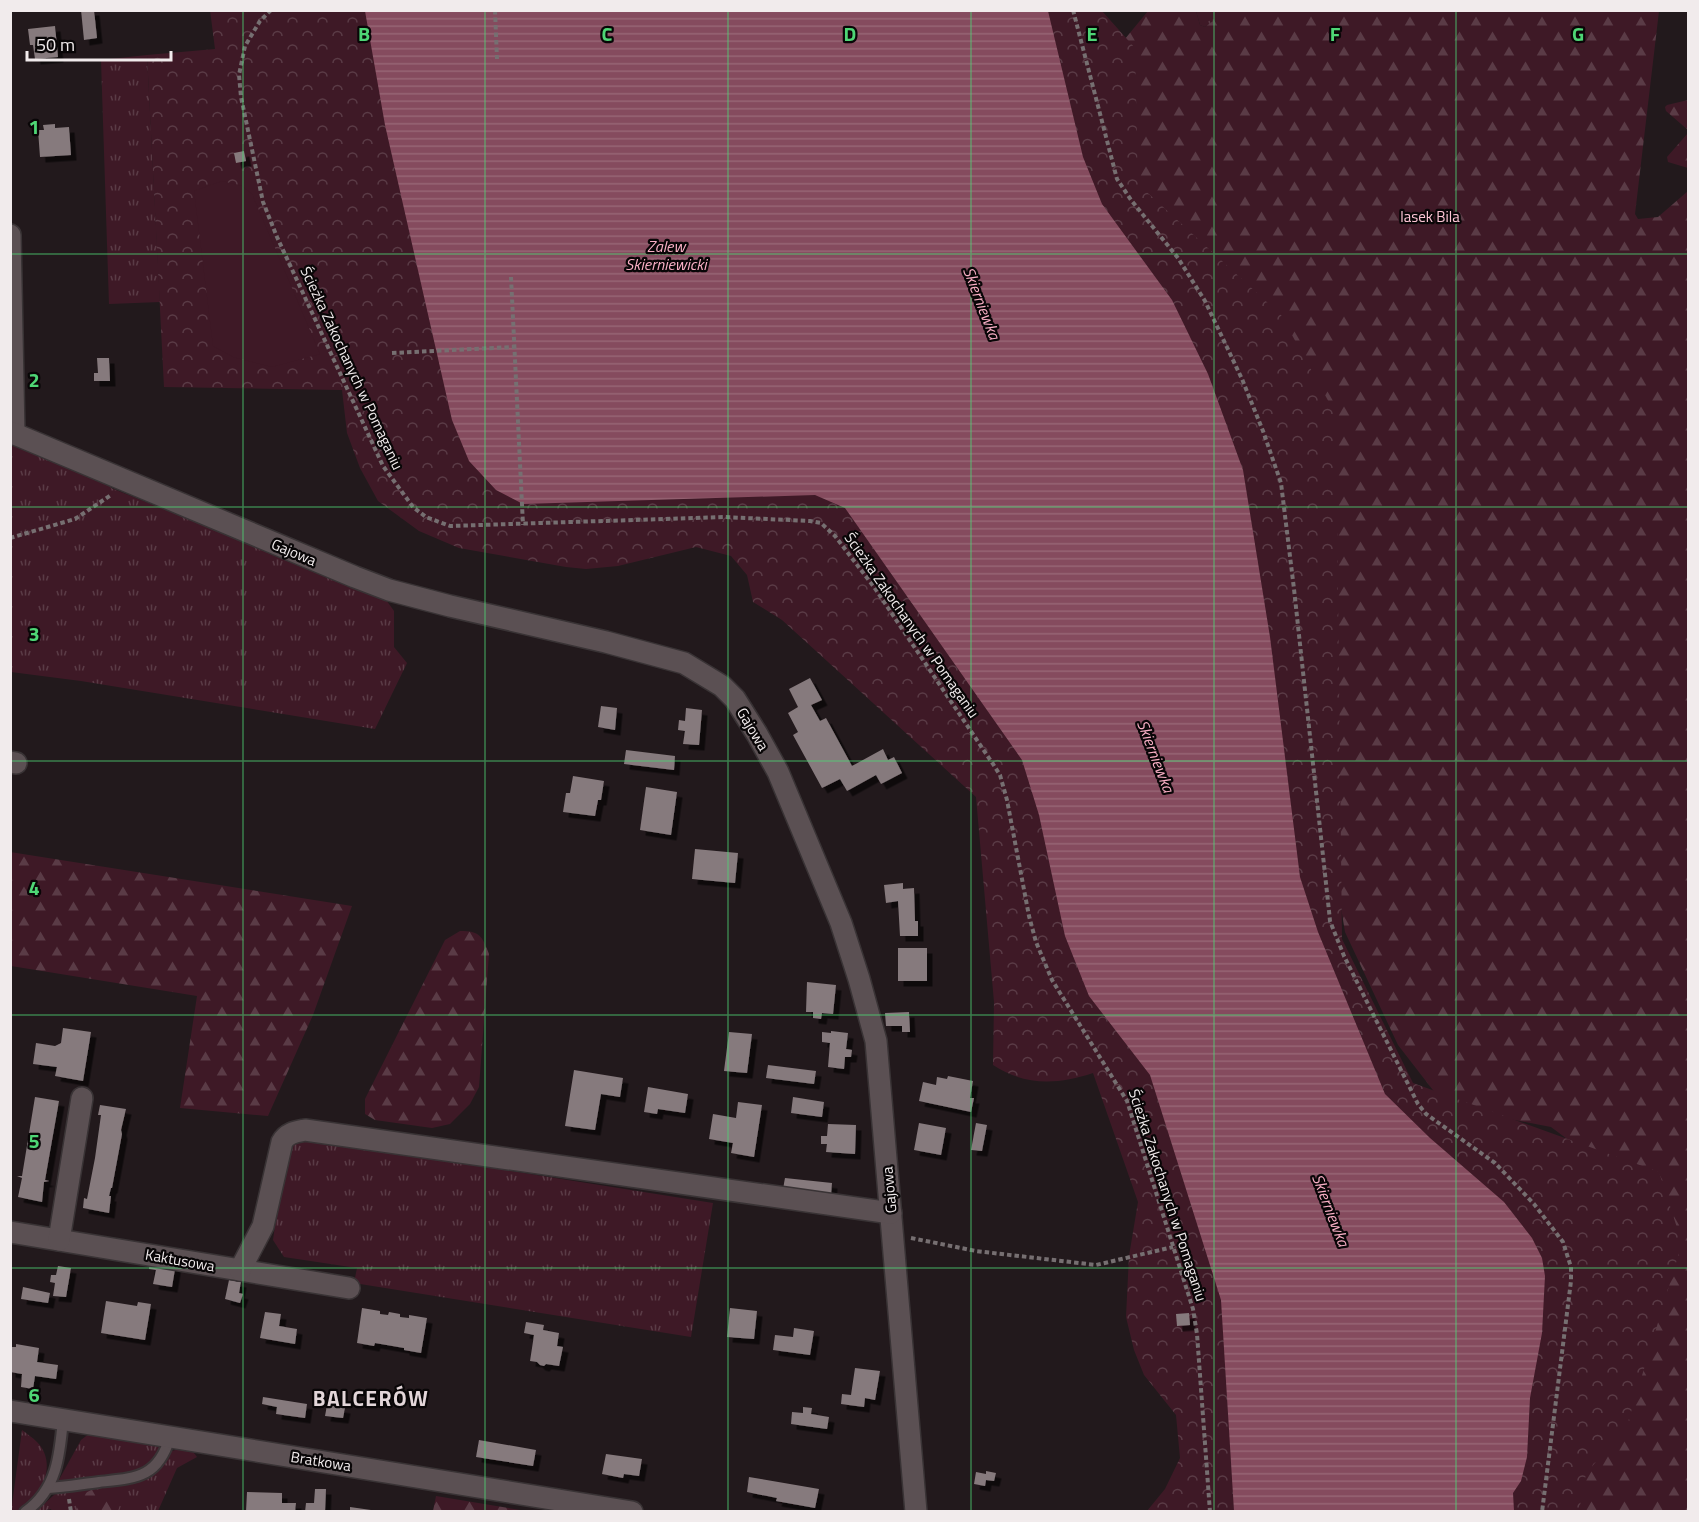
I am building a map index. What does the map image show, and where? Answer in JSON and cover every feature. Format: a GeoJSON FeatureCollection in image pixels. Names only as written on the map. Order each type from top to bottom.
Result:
{"type":"FeatureCollection","features":[{"type":"Feature","properties":{"kind":"street","name":"Gajowa"},"geometry":{"type":"LineString","coordinates":[[10,235],[12,433],[293,552],[389,590],[684,663],[722,686],[735,699],[778,772],[841,922],[860,979],[876,1041],[916,1512]]}},
{"type":"Feature","properties":{"kind":"street"},"geometry":{"type":"LineString","coordinates":[[59,1240],[82,1098]]}},
{"type":"Feature","properties":{"kind":"street"},"geometry":{"type":"LineString","coordinates":[[240,1270],[263,1226],[282,1142],[286,1136],[305,1130],[891,1213]]}},
{"type":"Feature","properties":{"kind":"street","name":"Kaktusowa"},"geometry":{"type":"LineString","coordinates":[[10,1232],[349,1288]]}},
{"type":"Feature","properties":{"kind":"street","name":"Bratkowa"},"geometry":{"type":"LineString","coordinates":[[10,1411],[632,1512]]}},
{"type":"Feature","properties":{"kind":"lane"},"geometry":{"type":"LineString","coordinates":[[25,1512],[48,1488],[58,1461],[63,1419]]}},
{"type":"Feature","properties":{"kind":"lane"},"geometry":{"type":"LineString","coordinates":[[48,1488],[126,1480],[140,1476],[157,1464],[170,1437]]}},
{"type":"Feature","properties":{"kind":"path","name":"Ścieżka Zakochanych w Pomaganiu"},"geometry":{"type":"LineString","coordinates":[[271,10],[260,21],[245,46],[239,75],[241,98],[259,188],[277,237],[383,465],[413,507],[438,523],[450,526],[724,517],[821,523],[835,536],[874,587],[1000,776],[1036,942],[1052,980],[1127,1101],[1195,1320],[1210,1512]]}},
{"type":"Feature","properties":{"kind":"path"},"geometry":{"type":"LineString","coordinates":[[495,10],[497,59]]}},
{"type":"Feature","properties":{"kind":"path"},"geometry":{"type":"LineString","coordinates":[[1073,10],[1117,179],[1184,267],[1205,301],[1246,390],[1281,483],[1329,911],[1335,934],[1418,1104],[1426,1114],[1482,1153],[1508,1175],[1551,1224],[1566,1250],[1571,1281],[1542,1512]]}},
{"type":"Feature","properties":{"kind":"path"},"geometry":{"type":"LineString","coordinates":[[511,277],[523,525]]}},
{"type":"Feature","properties":{"kind":"path"},"geometry":{"type":"LineString","coordinates":[[392,353],[514,347]]}},
{"type":"Feature","properties":{"kind":"path"},"geometry":{"type":"LineString","coordinates":[[10,538],[75,519],[130,482]]}},
{"type":"Feature","properties":{"kind":"path"},"geometry":{"type":"LineString","coordinates":[[893,1235],[976,1251],[1096,1265],[1173,1247]]}},
{"type":"Feature","properties":{"kind":"green space","name":"Zalew Skierniewicki"},"geometry":{"type":"Polygon","coordinates":[[[210,10],[1102,11],[1135,48],[1138,184],[1281,315],[1336,415],[1342,939],[1413,1083],[1659,1172],[1682,1243],[1628,1422],[1586,1474],[1579,1511],[1147,1511],[1165,1489],[1180,1458],[1176,1415],[1144,1375],[1134,1350],[1126,1317],[1129,1256],[1138,1202],[1093,1073],[1067,1080],[1029,1080],[1005,1072],[993,1065],[994,1002],[976,797],[782,620],[753,602],[747,575],[731,556],[696,547],[618,566],[586,569],[459,548],[419,531],[378,501],[360,468],[347,433],[342,390],[164,387],[147,55],[215,49],[210,10]]]}},
{"type":"Feature","properties":{"kind":"green space","name":"lasek Bila"},"geometry":{"type":"Polygon","coordinates":[[[1228,10],[1659,11],[1635,214],[1638,219],[1658,217],[1688,191],[1688,1511],[1572,1511],[1645,1197],[1551,1127],[1446,1107],[1398,1045],[1345,932],[1327,821],[1138,188],[1110,57],[1148,11],[1196,11],[1200,25],[1205,27],[1228,10]]]}},
{"type":"Feature","properties":{"kind":"green space"},"geometry":{"type":"Polygon","coordinates":[[[1196,11],[1228,11],[1205,27],[1200,25],[1196,11]]]}},
{"type":"Feature","properties":{"kind":"green space"},"geometry":{"type":"Polygon","coordinates":[[[147,55],[160,302],[109,304],[101,60],[147,55]]]}},
{"type":"Feature","properties":{"kind":"green space"},"geometry":{"type":"Polygon","coordinates":[[[1688,100],[1688,130],[1666,111],[1665,107],[1688,100]]]}},
{"type":"Feature","properties":{"kind":"green space"},"geometry":{"type":"Polygon","coordinates":[[[1688,133],[1688,168],[1668,162],[1667,157],[1688,133]]]}},
{"type":"Feature","properties":{"kind":"green space"},"geometry":{"type":"Polygon","coordinates":[[[222,181],[242,186],[252,194],[320,354],[272,367],[233,357],[213,346],[194,191],[222,181]]]}},
{"type":"Feature","properties":{"kind":"green space"},"geometry":{"type":"Polygon","coordinates":[[[11,438],[109,484],[111,488],[384,597],[394,611],[394,647],[407,663],[375,729],[81,681],[11,672],[11,438]]]}},
{"type":"Feature","properties":{"kind":"green space"},"geometry":{"type":"Polygon","coordinates":[[[10,852],[352,906],[313,1015],[268,1116],[180,1108],[197,996],[11,966],[10,852]]]}},
{"type":"Feature","properties":{"kind":"green space"},"geometry":{"type":"Polygon","coordinates":[[[460,931],[472,932],[479,936],[489,954],[479,1087],[470,1104],[450,1124],[432,1128],[375,1120],[365,1114],[365,1099],[445,940],[460,931]]]}},
{"type":"Feature","properties":{"kind":"green space"},"geometry":{"type":"Polygon","coordinates":[[[304,1138],[713,1203],[691,1337],[354,1283],[357,1268],[284,1257],[273,1240],[286,1150],[304,1138]]]}},
{"type":"Feature","properties":{"kind":"green space"},"geometry":{"type":"Polygon","coordinates":[[[22,1430],[42,1449],[47,1464],[46,1472],[37,1495],[24,1507],[11,1512],[22,1430]]]}},
{"type":"Feature","properties":{"kind":"green space"},"geometry":{"type":"Polygon","coordinates":[[[90,1433],[160,1445],[161,1450],[144,1469],[134,1474],[56,1485],[81,1440],[90,1433]]]}},
{"type":"Feature","properties":{"kind":"green space"},"geometry":{"type":"Polygon","coordinates":[[[182,1448],[191,1449],[197,1457],[177,1468],[158,1511],[52,1512],[51,1509],[35,1512],[62,1491],[161,1466],[172,1451],[182,1448]]]}},
{"type":"Feature","properties":{"kind":"green space"},"geometry":{"type":"Polygon","coordinates":[[[91,1490],[104,1490],[116,1495],[120,1505],[118,1511],[76,1511],[80,1496],[91,1490]]]}},
{"type":"Feature","properties":{"kind":"green space"},"geometry":{"type":"Polygon","coordinates":[[[436,1496],[526,1511],[433,1511],[436,1496]]]}},
{"type":"Feature","properties":{"kind":"water","name":"Zalew Skierniewicki"},"geometry":{"type":"Polygon","coordinates":[[[365,11],[1048,11],[1083,157],[1102,204],[1172,300],[1208,374],[1243,470],[1270,637],[1300,877],[1318,932],[1385,1094],[1430,1138],[1504,1202],[1532,1238],[1542,1258],[1545,1276],[1542,1333],[1530,1398],[1527,1457],[1521,1481],[1513,1493],[1514,1511],[1234,1511],[1221,1300],[1150,1075],[1089,996],[1065,936],[1039,815],[1022,760],[845,508],[815,495],[523,504],[496,490],[469,461],[452,420],[385,125],[365,11]]]}},
{"type":"Feature","properties":{"kind":"building"},"geometry":{"type":"Polygon","coordinates":[[[81,10],[94,10],[97,38],[84,40],[81,10]]]}},
{"type":"Feature","properties":{"kind":"building"},"geometry":{"type":"Polygon","coordinates":[[[55,26],[58,57],[35,59],[28,29],[55,26]]]}},
{"type":"Feature","properties":{"kind":"building"},"geometry":{"type":"Polygon","coordinates":[[[55,124],[55,128],[69,127],[71,155],[40,157],[38,130],[44,130],[43,125],[55,124]]]}},
{"type":"Feature","properties":{"kind":"building"},"geometry":{"type":"Polygon","coordinates":[[[244,151],[246,161],[236,163],[234,153],[244,151]]]}},
{"type":"Feature","properties":{"kind":"building"},"geometry":{"type":"Polygon","coordinates":[[[97,358],[109,358],[110,381],[94,381],[94,373],[98,373],[97,358]]]}},
{"type":"Feature","properties":{"kind":"building"},"geometry":{"type":"Polygon","coordinates":[[[810,678],[822,700],[811,705],[820,721],[826,718],[852,766],[883,749],[888,760],[894,757],[902,773],[881,784],[876,775],[847,791],[840,779],[822,788],[793,735],[798,732],[788,713],[798,707],[789,689],[810,678]]]}},
{"type":"Feature","properties":{"kind":"building"},"geometry":{"type":"Polygon","coordinates":[[[601,706],[617,708],[615,730],[598,727],[601,706]]]}},
{"type":"Feature","properties":{"kind":"building"},"geometry":{"type":"Polygon","coordinates":[[[686,708],[702,710],[699,745],[683,744],[685,731],[678,730],[679,720],[685,721],[686,708]]]}},
{"type":"Feature","properties":{"kind":"building"},"geometry":{"type":"Polygon","coordinates":[[[626,750],[675,756],[674,770],[624,764],[626,750]]]}},
{"type":"Feature","properties":{"kind":"building"},"geometry":{"type":"Polygon","coordinates":[[[573,776],[604,781],[601,800],[598,800],[595,816],[563,812],[566,793],[570,793],[573,776]]]}},
{"type":"Feature","properties":{"kind":"building"},"geometry":{"type":"Polygon","coordinates":[[[646,787],[677,792],[671,835],[640,830],[646,787]]]}},
{"type":"Feature","properties":{"kind":"building"},"geometry":{"type":"Polygon","coordinates":[[[695,849],[738,853],[735,883],[692,879],[695,849]]]}},
{"type":"Feature","properties":{"kind":"building"},"geometry":{"type":"Polygon","coordinates":[[[903,883],[903,889],[914,888],[918,936],[900,936],[898,901],[886,903],[884,885],[903,883]]]}},
{"type":"Feature","properties":{"kind":"building"},"geometry":{"type":"Polygon","coordinates":[[[898,948],[927,948],[927,981],[898,981],[898,948]]]}},
{"type":"Feature","properties":{"kind":"building"},"geometry":{"type":"Polygon","coordinates":[[[807,982],[836,985],[833,1014],[822,1013],[821,1019],[813,1018],[813,1012],[806,1012],[807,982]]]}},
{"type":"Feature","properties":{"kind":"building"},"geometry":{"type":"Polygon","coordinates":[[[909,1012],[910,1032],[902,1032],[902,1026],[886,1026],[885,1013],[909,1012]]]}},
{"type":"Feature","properties":{"kind":"building"},"geometry":{"type":"Polygon","coordinates":[[[63,1028],[91,1032],[83,1081],[55,1076],[57,1067],[33,1064],[36,1043],[55,1046],[61,1043],[63,1028]]]}},
{"type":"Feature","properties":{"kind":"building"},"geometry":{"type":"Polygon","coordinates":[[[831,1031],[848,1033],[846,1049],[852,1050],[851,1057],[845,1057],[844,1069],[828,1067],[830,1043],[822,1042],[822,1032],[831,1033],[831,1031]]]}},
{"type":"Feature","properties":{"kind":"building"},"geometry":{"type":"Polygon","coordinates":[[[729,1032],[752,1034],[747,1073],[724,1071],[729,1032]]]}},
{"type":"Feature","properties":{"kind":"building"},"geometry":{"type":"Polygon","coordinates":[[[768,1065],[816,1071],[814,1084],[766,1078],[768,1065]]]}},
{"type":"Feature","properties":{"kind":"building"},"geometry":{"type":"Polygon","coordinates":[[[574,1070],[623,1078],[620,1097],[601,1094],[595,1130],[565,1126],[574,1070]]]}},
{"type":"Feature","properties":{"kind":"building"},"geometry":{"type":"Polygon","coordinates":[[[948,1076],[973,1081],[970,1098],[974,1098],[971,1112],[919,1101],[923,1082],[936,1085],[937,1077],[947,1079],[948,1076]]]}},
{"type":"Feature","properties":{"kind":"building"},"geometry":{"type":"Polygon","coordinates":[[[648,1087],[688,1094],[685,1113],[658,1109],[657,1114],[644,1112],[648,1087]]]}},
{"type":"Feature","properties":{"kind":"building"},"geometry":{"type":"Polygon","coordinates":[[[35,1097],[59,1101],[45,1180],[49,1181],[44,1182],[42,1202],[18,1197],[22,1178],[17,1176],[22,1176],[35,1097]]]}},
{"type":"Feature","properties":{"kind":"building"},"geometry":{"type":"Polygon","coordinates":[[[793,1097],[824,1102],[822,1117],[791,1113],[793,1097]]]}},
{"type":"Feature","properties":{"kind":"building"},"geometry":{"type":"Polygon","coordinates":[[[738,1102],[762,1105],[754,1157],[731,1153],[733,1143],[709,1139],[713,1114],[736,1118],[738,1102]]]}},
{"type":"Feature","properties":{"kind":"building"},"geometry":{"type":"Polygon","coordinates":[[[100,1105],[126,1109],[109,1196],[111,1196],[109,1213],[83,1208],[95,1158],[101,1115],[98,1115],[100,1105]]]}},
{"type":"Feature","properties":{"kind":"building"},"geometry":{"type":"Polygon","coordinates":[[[919,1123],[946,1128],[941,1155],[914,1150],[919,1123]]]}},
{"type":"Feature","properties":{"kind":"building"},"geometry":{"type":"Polygon","coordinates":[[[976,1123],[987,1125],[982,1151],[971,1150],[976,1123]]]}},
{"type":"Feature","properties":{"kind":"building"},"geometry":{"type":"Polygon","coordinates":[[[828,1124],[856,1125],[855,1154],[826,1152],[827,1144],[821,1144],[821,1136],[827,1136],[828,1124]]]}},
{"type":"Feature","properties":{"kind":"building"},"geometry":{"type":"Polygon","coordinates":[[[785,1178],[832,1183],[831,1195],[783,1189],[785,1178]]]}},
{"type":"Feature","properties":{"kind":"building"},"geometry":{"type":"Polygon","coordinates":[[[150,1259],[176,1263],[172,1287],[153,1284],[156,1270],[149,1269],[150,1259]]]}},
{"type":"Feature","properties":{"kind":"building"},"geometry":{"type":"Polygon","coordinates":[[[58,1266],[71,1268],[66,1297],[53,1296],[55,1283],[50,1282],[51,1275],[56,1275],[58,1266]]]}},
{"type":"Feature","properties":{"kind":"building"},"geometry":{"type":"Polygon","coordinates":[[[229,1280],[241,1282],[239,1293],[243,1294],[240,1303],[225,1299],[229,1280]]]}},
{"type":"Feature","properties":{"kind":"building"},"geometry":{"type":"Polygon","coordinates":[[[23,1287],[50,1293],[48,1303],[21,1299],[23,1287]]]}},
{"type":"Feature","properties":{"kind":"building"},"geometry":{"type":"Polygon","coordinates":[[[106,1301],[137,1306],[138,1302],[151,1304],[145,1340],[101,1333],[106,1301]]]}},
{"type":"Feature","properties":{"kind":"building"},"geometry":{"type":"Polygon","coordinates":[[[362,1308],[380,1311],[380,1314],[388,1315],[389,1312],[400,1314],[400,1317],[409,1318],[409,1315],[427,1318],[421,1353],[375,1343],[374,1346],[357,1343],[362,1308]]]}},
{"type":"Feature","properties":{"kind":"building"},"geometry":{"type":"Polygon","coordinates":[[[730,1308],[757,1311],[754,1339],[727,1337],[730,1308]]]}},
{"type":"Feature","properties":{"kind":"building"},"geometry":{"type":"Polygon","coordinates":[[[265,1312],[281,1314],[279,1326],[297,1329],[295,1344],[260,1338],[265,1312]]]}},
{"type":"Feature","properties":{"kind":"building"},"geometry":{"type":"Polygon","coordinates":[[[1189,1313],[1190,1325],[1177,1326],[1176,1314],[1189,1313]]]}},
{"type":"Feature","properties":{"kind":"building"},"geometry":{"type":"Polygon","coordinates":[[[526,1322],[544,1325],[543,1330],[559,1333],[557,1346],[563,1347],[559,1366],[546,1364],[544,1366],[530,1361],[534,1335],[524,1333],[526,1322]]]}},
{"type":"Feature","properties":{"kind":"building"},"geometry":{"type":"Polygon","coordinates":[[[794,1328],[814,1331],[810,1355],[773,1350],[775,1335],[793,1337],[794,1328]]]}},
{"type":"Feature","properties":{"kind":"building"},"geometry":{"type":"Polygon","coordinates":[[[16,1344],[39,1348],[37,1362],[58,1365],[56,1379],[35,1376],[33,1389],[21,1387],[22,1374],[10,1372],[10,1347],[16,1347],[16,1344]]]}},
{"type":"Feature","properties":{"kind":"building"},"geometry":{"type":"Polygon","coordinates":[[[855,1368],[880,1371],[875,1400],[865,1398],[864,1407],[841,1404],[842,1394],[851,1395],[855,1368]]]}},
{"type":"Feature","properties":{"kind":"building"},"geometry":{"type":"Polygon","coordinates":[[[263,1397],[307,1404],[305,1418],[276,1414],[277,1407],[262,1404],[263,1397]]]}},
{"type":"Feature","properties":{"kind":"building"},"geometry":{"type":"Polygon","coordinates":[[[327,1405],[345,1408],[343,1418],[325,1416],[327,1405]]]}},
{"type":"Feature","properties":{"kind":"building"},"geometry":{"type":"Polygon","coordinates":[[[803,1407],[812,1408],[811,1414],[829,1417],[827,1429],[791,1424],[792,1412],[803,1413],[803,1407]]]}},
{"type":"Feature","properties":{"kind":"building"},"geometry":{"type":"Polygon","coordinates":[[[479,1440],[536,1450],[533,1466],[476,1457],[479,1440]]]}},
{"type":"Feature","properties":{"kind":"building"},"geometry":{"type":"Polygon","coordinates":[[[606,1454],[642,1459],[639,1476],[624,1474],[623,1478],[602,1474],[606,1454]]]}},
{"type":"Feature","properties":{"kind":"building"},"geometry":{"type":"Polygon","coordinates":[[[986,1471],[996,1473],[994,1481],[986,1480],[985,1486],[974,1484],[976,1472],[986,1474],[986,1471]]]}},
{"type":"Feature","properties":{"kind":"building"},"geometry":{"type":"Polygon","coordinates":[[[749,1477],[819,1489],[815,1508],[776,1501],[777,1498],[747,1492],[749,1477]]]}},
{"type":"Feature","properties":{"kind":"building"},"geometry":{"type":"Polygon","coordinates":[[[315,1489],[326,1489],[325,1512],[305,1512],[306,1503],[314,1503],[315,1489]]]}},
{"type":"Feature","properties":{"kind":"building"},"geometry":{"type":"Polygon","coordinates":[[[247,1492],[282,1493],[282,1503],[296,1503],[295,1512],[246,1512],[247,1492]]]}},
{"type":"Feature","properties":{"kind":"building"},"geometry":{"type":"Polygon","coordinates":[[[350,1507],[371,1510],[371,1512],[350,1512],[350,1507]]]}},
{"type":"Feature","properties":{"kind":"district","name":"BALCERÓW"},"geometry":{"type":"Point","coordinates":[371,1398]}},
{"type":"Feature","properties":{"kind":"water label","name":"Skierniewka"},"geometry":{"type":"Point","coordinates":[982,303]}},
{"type":"Feature","properties":{"kind":"water label","name":"Skierniewka"},"geometry":{"type":"Point","coordinates":[1156,756]}},
{"type":"Feature","properties":{"kind":"water label","name":"Skierniewka"},"geometry":{"type":"Point","coordinates":[1331,1210]}}]}
